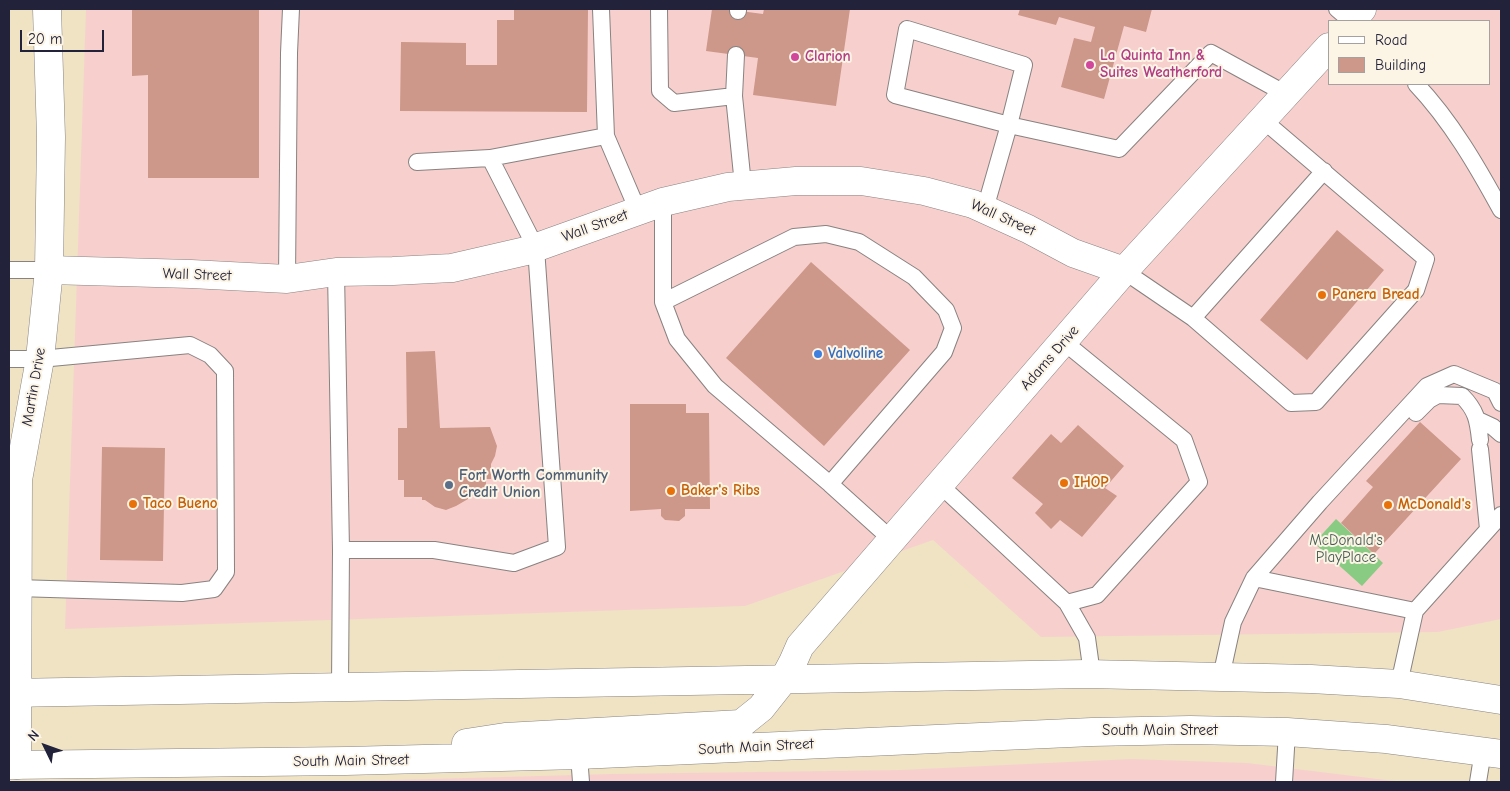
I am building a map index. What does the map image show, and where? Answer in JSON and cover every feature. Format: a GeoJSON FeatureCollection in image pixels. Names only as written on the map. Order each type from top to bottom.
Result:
{"type":"FeatureCollection","features":[{"type":"Feature","properties":{"kind":"main road","name":"Martin Drive"},"geometry":{"type":"LineString","coordinates":[[15,771],[13,588],[18,480],[40,360],[49,270],[51,137],[48,9]]}},
{"type":"Feature","properties":{"kind":"main road"},"geometry":{"type":"LineString","coordinates":[[1353,20],[1362,9]]}},
{"type":"Feature","properties":{"kind":"main road","name":"Adams Drive"},"geometry":{"type":"LineString","coordinates":[[346,762],[505,737],[741,724],[761,708],[784,679],[794,662],[800,646],[891,539],[1124,271],[1328,48]]}},
{"type":"Feature","properties":{"kind":"main road","name":"Wall Street"},"geometry":{"type":"LineString","coordinates":[[49,270],[287,279],[336,272],[393,272],[452,268],[536,248],[663,202],[728,187],[796,181],[861,181],[924,191],[973,204],[1028,229],[1073,253],[1124,271]]}},
{"type":"Feature","properties":{"kind":"main road"},"geometry":{"type":"LineString","coordinates":[[13,693],[1092,674],[1311,679],[1399,684],[1501,700]]}},
{"type":"Feature","properties":{"kind":"main road","name":"South Main Street"},"geometry":{"type":"LineString","coordinates":[[15,771],[579,755],[1092,732],[1190,730],[1287,732],[1386,739],[1492,752]]}},
{"type":"Feature","properties":{"kind":"lane"},"geometry":{"type":"LineString","coordinates":[[287,279],[291,9]]}},
{"type":"Feature","properties":{"kind":"lane"},"geometry":{"type":"LineString","coordinates":[[601,9],[606,136],[638,211]]}},
{"type":"Feature","properties":{"kind":"lane"},"geometry":{"type":"LineString","coordinates":[[659,9],[660,91],[674,103],[734,96]]}},
{"type":"Feature","properties":{"kind":"lane"},"geometry":{"type":"LineString","coordinates":[[1337,9],[1351,20]]}},
{"type":"Feature","properties":{"kind":"lane"},"geometry":{"type":"LineString","coordinates":[[985,209],[1009,125],[1024,65],[907,29],[895,95],[1009,125],[1119,149],[1211,53],[1286,94]]}},
{"type":"Feature","properties":{"kind":"lane"},"geometry":{"type":"LineString","coordinates":[[736,55],[734,96],[743,186]]}},
{"type":"Feature","properties":{"kind":"lane"},"geometry":{"type":"LineString","coordinates":[[1417,85],[1451,126],[1480,171],[1501,210]]}},
{"type":"Feature","properties":{"kind":"lane"},"geometry":{"type":"LineString","coordinates":[[1124,271],[1193,318],[1291,403],[1316,402],[1416,290],[1426,259],[1263,120]]}},
{"type":"Feature","properties":{"kind":"lane"},"geometry":{"type":"LineString","coordinates":[[417,162],[490,158],[606,136]]}},
{"type":"Feature","properties":{"kind":"lane"},"geometry":{"type":"LineString","coordinates":[[341,550],[434,550],[514,562],[557,547],[536,248],[490,158]]}},
{"type":"Feature","properties":{"kind":"lane"},"geometry":{"type":"LineString","coordinates":[[1193,318],[1324,171]]}},
{"type":"Feature","properties":{"kind":"lane"},"geometry":{"type":"LineString","coordinates":[[663,202],[663,302],[677,339],[715,386],[891,539]]}},
{"type":"Feature","properties":{"kind":"lane"},"geometry":{"type":"LineString","coordinates":[[663,302],[794,237],[826,234],[859,242],[914,278],[946,310],[953,328],[944,352],[830,484]]}},
{"type":"Feature","properties":{"kind":"lane"},"geometry":{"type":"LineString","coordinates":[[9,270],[49,270]]}},
{"type":"Feature","properties":{"kind":"lane"},"geometry":{"type":"LineString","coordinates":[[336,272],[341,550],[340,687]]}},
{"type":"Feature","properties":{"kind":"lane"},"geometry":{"type":"LineString","coordinates":[[1064,342],[1184,440],[1199,482],[1097,595],[1067,603]]}},
{"type":"Feature","properties":{"kind":"lane"},"geometry":{"type":"LineString","coordinates":[[9,359],[40,360],[190,344],[210,354],[224,371],[226,572],[214,589],[182,594],[13,588]]}},
{"type":"Feature","properties":{"kind":"lane"},"geometry":{"type":"LineString","coordinates":[[1221,677],[1233,622],[1254,578],[1320,502],[1427,386],[1454,374],[1495,390],[1501,403]]}},
{"type":"Feature","properties":{"kind":"lane"},"geometry":{"type":"LineString","coordinates":[[1277,551],[1298,543],[1401,427],[1429,400],[1438,394],[1462,396],[1471,405],[1478,420],[1488,529]]}},
{"type":"Feature","properties":{"kind":"lane"},"geometry":{"type":"LineString","coordinates":[[1478,420],[1494,427],[1501,434]]}},
{"type":"Feature","properties":{"kind":"lane"},"geometry":{"type":"LineString","coordinates":[[939,484],[1067,603],[1087,638],[1092,674]]}},
{"type":"Feature","properties":{"kind":"lane"},"geometry":{"type":"LineString","coordinates":[[1399,684],[1415,611],[1501,515]]}},
{"type":"Feature","properties":{"kind":"lane"},"geometry":{"type":"LineString","coordinates":[[1254,578],[1415,611]]}},
{"type":"Feature","properties":{"kind":"lane"},"geometry":{"type":"LineString","coordinates":[[1284,782],[1287,732]]}},
{"type":"Feature","properties":{"kind":"lane"},"geometry":{"type":"LineString","coordinates":[[1478,782],[1492,752]]}},
{"type":"Feature","properties":{"kind":"lane"},"geometry":{"type":"LineString","coordinates":[[579,755],[581,782]]}},
{"type":"Feature","properties":{"kind":"shaded area"},"geometry":{"type":"Polygon","coordinates":[[[86,9],[1501,9],[1501,619],[1438,632],[1041,637],[933,540],[745,606],[65,629],[86,9]]]}},
{"type":"Feature","properties":{"kind":"shaded area"},"geometry":{"type":"Polygon","coordinates":[[[1131,759],[1247,763],[1402,782],[323,782],[611,774],[901,770],[1131,759]]]}},
{"type":"Feature","properties":{"kind":"green space","name":"McDonald's PlayPlace"},"geometry":{"type":"Polygon","coordinates":[[[1336,519],[1383,563],[1362,586],[1314,543],[1336,519]]]}},
{"type":"Feature","properties":{"kind":"building"},"geometry":{"type":"Polygon","coordinates":[[[132,9],[259,9],[259,178],[148,178],[148,75],[132,76],[132,9]]]}},
{"type":"Feature","properties":{"kind":"building"},"geometry":{"type":"Polygon","coordinates":[[[514,9],[588,9],[587,112],[400,111],[401,42],[466,43],[466,65],[497,65],[497,20],[514,20],[514,9]]]}},
{"type":"Feature","properties":{"kind":"building","name":"Clarion"},"geometry":{"type":"Polygon","coordinates":[[[712,9],[763,14],[764,9],[850,9],[836,106],[753,95],[758,58],[706,51],[712,9]]]}},
{"type":"Feature","properties":{"kind":"building","name":"La Quinta Inn & Suites Weatherford"},"geometry":{"type":"Polygon","coordinates":[[[1020,9],[1152,9],[1146,32],[1124,26],[1104,99],[1061,87],[1074,38],[1091,42],[1095,27],[1059,17],[1056,25],[1018,15],[1020,9]]]}},
{"type":"Feature","properties":{"kind":"building","name":"Panera Bread"},"geometry":{"type":"Polygon","coordinates":[[[1337,230],[1384,270],[1307,360],[1260,320],[1337,230]]]}},
{"type":"Feature","properties":{"kind":"building","name":"Valvoline"},"geometry":{"type":"Polygon","coordinates":[[[811,262],[910,350],[824,446],[726,358],[811,262]]]}},
{"type":"Feature","properties":{"kind":"building"},"geometry":{"type":"Polygon","coordinates":[[[435,351],[440,428],[490,427],[497,446],[491,464],[491,479],[486,479],[486,496],[468,496],[468,499],[446,510],[422,500],[422,497],[404,497],[404,480],[398,480],[398,428],[407,428],[406,352],[435,351]]]}},
{"type":"Feature","properties":{"kind":"building"},"geometry":{"type":"Polygon","coordinates":[[[630,404],[686,404],[686,413],[709,413],[710,509],[685,509],[685,516],[679,521],[665,520],[661,516],[661,509],[630,511],[630,404]]]}},
{"type":"Feature","properties":{"kind":"building","name":"McDonald's"},"geometry":{"type":"Polygon","coordinates":[[[1420,422],[1461,459],[1374,554],[1341,523],[1373,487],[1366,481],[1420,422]]]}},
{"type":"Feature","properties":{"kind":"building","name":"IHOP"},"geometry":{"type":"Polygon","coordinates":[[[1078,425],[1124,466],[1105,488],[1117,496],[1082,537],[1060,520],[1051,529],[1035,513],[1043,504],[1012,478],[1051,434],[1061,443],[1078,425]]]}},
{"type":"Feature","properties":{"kind":"building","name":"Taco Bueno"},"geometry":{"type":"Polygon","coordinates":[[[102,447],[165,448],[163,561],[100,560],[102,447]]]}},
{"type":"Feature","properties":{"kind":"place","name":"Clarion"},"geometry":{"type":"Point","coordinates":[795,57]}},
{"type":"Feature","properties":{"kind":"place","name":"La Quinta Inn & Suites Weatherford"},"geometry":{"type":"Point","coordinates":[1090,65]}},
{"type":"Feature","properties":{"kind":"place","name":"Panera Bread"},"geometry":{"type":"Point","coordinates":[1322,295]}},
{"type":"Feature","properties":{"kind":"place","name":"Valvoline"},"geometry":{"type":"Point","coordinates":[818,354]}},
{"type":"Feature","properties":{"kind":"place","name":"IHOP"},"geometry":{"type":"Point","coordinates":[1064,483]}},
{"type":"Feature","properties":{"kind":"place","name":"Fort Worth Community Credit Union"},"geometry":{"type":"Point","coordinates":[449,485]}},
{"type":"Feature","properties":{"kind":"place","name":"Baker's Ribs"},"geometry":{"type":"Point","coordinates":[671,491]}},
{"type":"Feature","properties":{"kind":"place","name":"Taco Bueno"},"geometry":{"type":"Point","coordinates":[133,504]}},
{"type":"Feature","properties":{"kind":"place","name":"McDonald's"},"geometry":{"type":"Point","coordinates":[1388,505]}}]}
